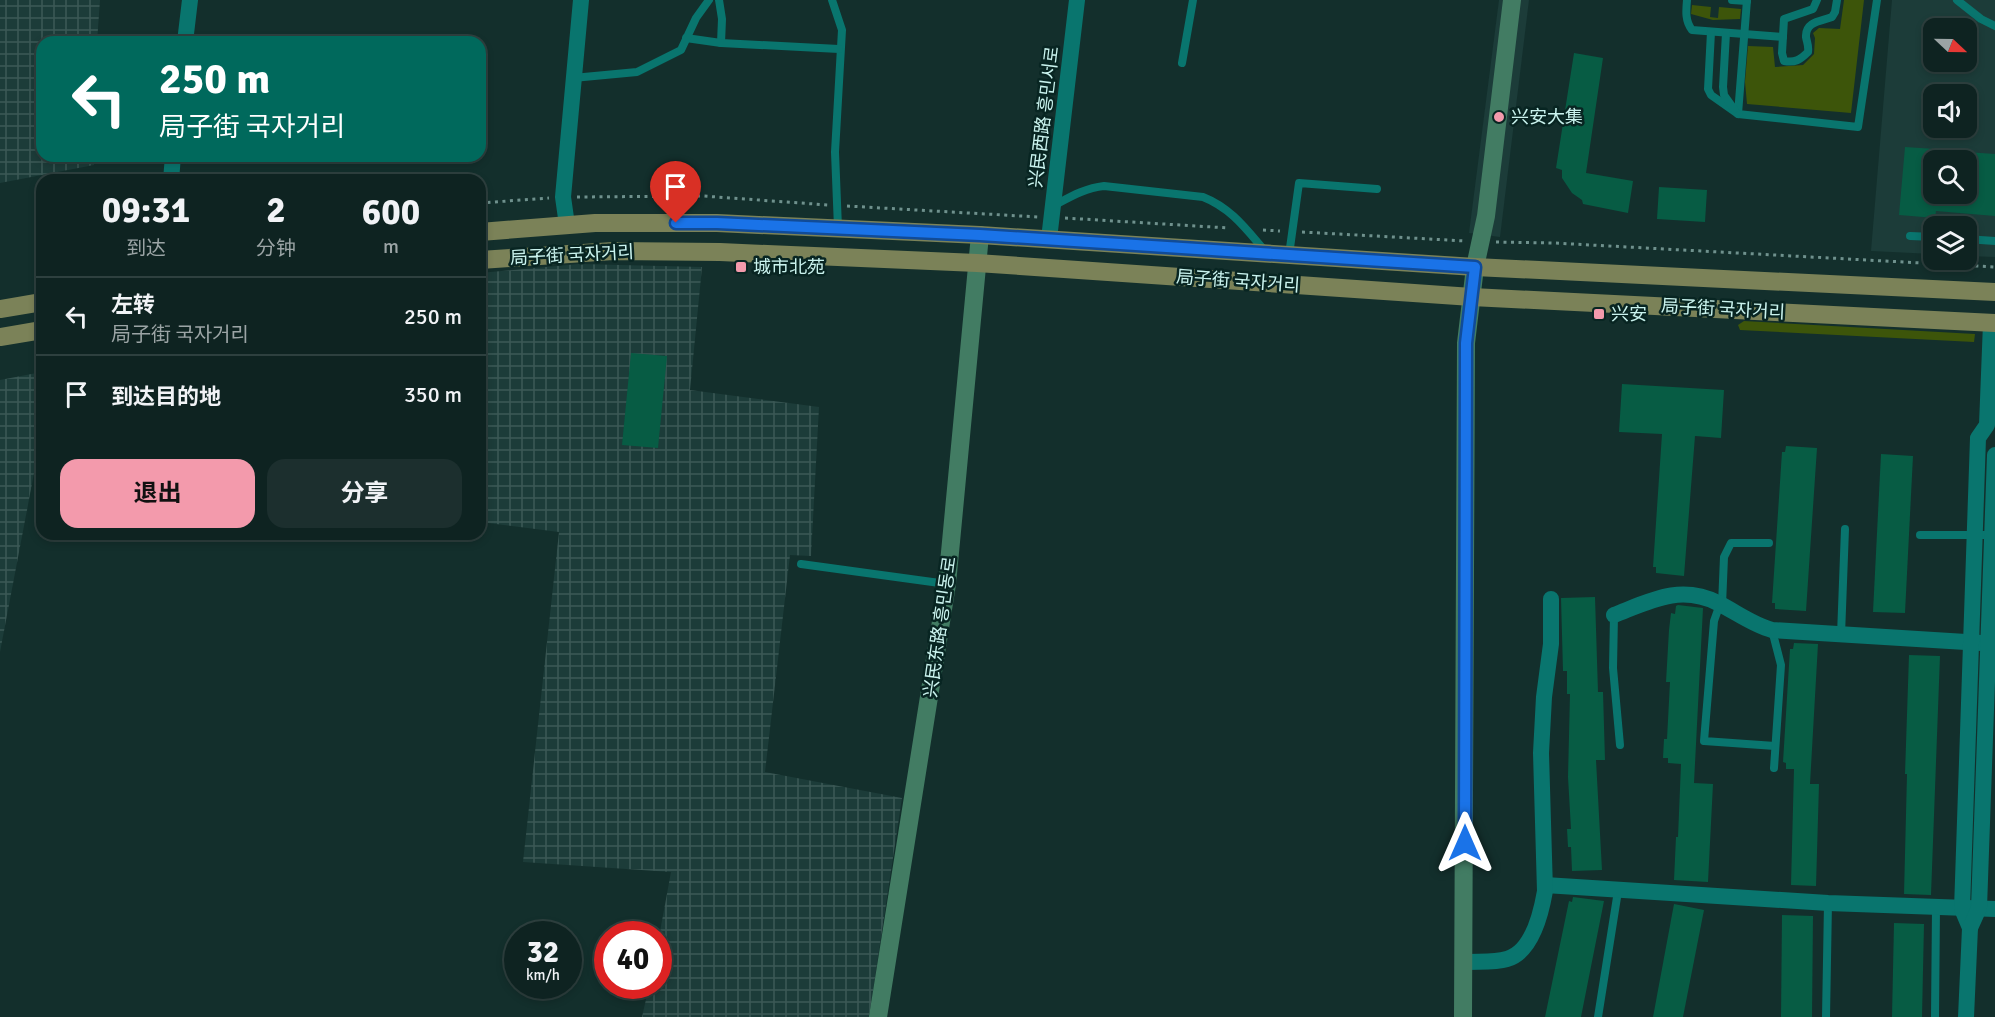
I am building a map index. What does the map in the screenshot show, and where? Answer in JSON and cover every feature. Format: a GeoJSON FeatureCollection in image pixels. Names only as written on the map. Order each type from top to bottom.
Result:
{"type":"FeatureCollection","features":[{"type":"Feature","properties":{"kind":"main road","name":"局子街 국자거리"},"geometry":{"type":"LineString","coordinates":[[486,232],[595,223],[717,223],[1049,239],[1475,267],[1995,292]]}},
{"type":"Feature","properties":{"kind":"main road","name":"局子街 국자거리"},"geometry":{"type":"LineString","coordinates":[[486,260],[613,251],[720,252],[977,263],[1472,297],[1993,323]]}},
{"type":"Feature","properties":{"kind":"main road"},"geometry":{"type":"LineString","coordinates":[[0,309],[36,303]]}},
{"type":"Feature","properties":{"kind":"main road"},"geometry":{"type":"LineString","coordinates":[[0,338],[36,331]]}},
{"type":"Feature","properties":{"kind":"street"},"geometry":{"type":"LineString","coordinates":[[186,36],[190,0]]}},
{"type":"Feature","properties":{"kind":"street"},"geometry":{"type":"LineString","coordinates":[[567,225],[563,197],[581,0]]}},
{"type":"Feature","properties":{"kind":"street","name":"兴民西路 흥민서로"},"geometry":{"type":"LineString","coordinates":[[1049,239],[1077,0]]}},
{"type":"Feature","properties":{"kind":"street"},"geometry":{"type":"LineString","coordinates":[[1462,1017],[1466,343],[1475,267],[1486,216],[1512,0]]}},
{"type":"Feature","properties":{"kind":"street","name":"兴民东路 흥민동로"},"geometry":{"type":"LineString","coordinates":[[878,1017],[947,584],[980,235]]}},
{"type":"Feature","properties":{"kind":"street"},"geometry":{"type":"LineString","coordinates":[[1978,909],[1971,642],[1978,438],[1991,432],[1993,323]]}},
{"type":"Feature","properties":{"kind":"street"},"geometry":{"type":"LineString","coordinates":[[1966,1017],[1970,928],[1978,909],[1992,643],[1995,455]]}},
{"type":"Feature","properties":{"kind":"street"},"geometry":{"type":"LineString","coordinates":[[1614,615],[1670,594],[1689,594],[1706,598],[1772,630],[1992,643]]}},
{"type":"Feature","properties":{"kind":"street"},"geometry":{"type":"LineString","coordinates":[[1464,962],[1504,960],[1518,955],[1530,939],[1544,900],[1541,753],[1544,697],[1551,644],[1551,599]]}},
{"type":"Feature","properties":{"kind":"street"},"geometry":{"type":"LineString","coordinates":[[1545,885],[1828,903],[1978,909]]}},
{"type":"Feature","properties":{"kind":"lane"},"geometry":{"type":"LineString","coordinates":[[573,78],[638,72],[681,50],[696,18],[709,0]]}},
{"type":"Feature","properties":{"kind":"lane"},"geometry":{"type":"LineString","coordinates":[[719,0],[722,19],[721,43]]}},
{"type":"Feature","properties":{"kind":"lane"},"geometry":{"type":"LineString","coordinates":[[832,0],[842,30],[839,49],[835,152],[838,228]]}},
{"type":"Feature","properties":{"kind":"lane"},"geometry":{"type":"LineString","coordinates":[[1182,63],[1193,0]]}},
{"type":"Feature","properties":{"kind":"lane"},"geometry":{"type":"LineString","coordinates":[[1687,0],[1687,24],[1692,30],[1783,37]]}},
{"type":"Feature","properties":{"kind":"lane"},"geometry":{"type":"LineString","coordinates":[[1732,0],[1747,1],[1738,114]]}},
{"type":"Feature","properties":{"kind":"lane"},"geometry":{"type":"LineString","coordinates":[[1817,0],[1813,9],[1784,19],[1782,53],[1784,61],[1793,62],[1802,59],[1808,52],[1806,33],[1809,27],[1818,21],[1832,17],[1837,0]]}},
{"type":"Feature","properties":{"kind":"lane"},"geometry":{"type":"LineString","coordinates":[[1711,32],[1708,90],[1711,95],[1738,114],[1858,127],[1877,0]]}},
{"type":"Feature","properties":{"kind":"lane"},"geometry":{"type":"LineString","coordinates":[[1957,0],[1995,26]]}},
{"type":"Feature","properties":{"kind":"lane"},"geometry":{"type":"LineString","coordinates":[[1726,33],[1724,95],[1738,114]]}},
{"type":"Feature","properties":{"kind":"lane"},"geometry":{"type":"LineString","coordinates":[[686,38],[721,43],[839,49]]}},
{"type":"Feature","properties":{"kind":"lane"},"geometry":{"type":"LineString","coordinates":[[1289,255],[1299,183],[1377,189]]}},
{"type":"Feature","properties":{"kind":"lane"},"geometry":{"type":"LineString","coordinates":[[1053,206],[1093,187],[1104,186],[1203,197],[1231,212],[1268,254]]}},
{"type":"Feature","properties":{"kind":"lane"},"geometry":{"type":"LineString","coordinates":[[1910,236],[1923,237]]}},
{"type":"Feature","properties":{"kind":"lane"},"geometry":{"type":"LineString","coordinates":[[1977,240],[1995,241]]}},
{"type":"Feature","properties":{"kind":"lane"},"geometry":{"type":"LineString","coordinates":[[1841,635],[1845,529]]}},
{"type":"Feature","properties":{"kind":"lane"},"geometry":{"type":"LineString","coordinates":[[1920,534],[1994,535]]}},
{"type":"Feature","properties":{"kind":"lane"},"geometry":{"type":"LineString","coordinates":[[1769,543],[1731,543],[1724,557],[1721,605],[1714,621],[1704,741],[1775,746]]}},
{"type":"Feature","properties":{"kind":"lane"},"geometry":{"type":"LineString","coordinates":[[801,564],[947,584]]}},
{"type":"Feature","properties":{"kind":"lane"},"geometry":{"type":"LineString","coordinates":[[1614,615],[1613,668],[1620,745]]}},
{"type":"Feature","properties":{"kind":"lane"},"geometry":{"type":"LineString","coordinates":[[1772,630],[1781,665],[1774,768]]}},
{"type":"Feature","properties":{"kind":"lane"},"geometry":{"type":"LineString","coordinates":[[1598,1017],[1618,891]]}},
{"type":"Feature","properties":{"kind":"lane"},"geometry":{"type":"LineString","coordinates":[[1826,1017],[1828,903]]}},
{"type":"Feature","properties":{"kind":"lane"},"geometry":{"type":"LineString","coordinates":[[1935,1017],[1936,907]]}},
{"type":"Feature","properties":{"kind":"shaded area"},"geometry":{"type":"Polygon","coordinates":[[[0,0],[100,0],[97,36],[36,36],[36,162],[94,162],[94,165],[36,174],[36,176],[0,183],[0,0]]]}},
{"type":"Feature","properties":{"kind":"shaded area","name":"兴安大集"},"geometry":{"type":"Polygon","coordinates":[[[1499,0],[1529,0],[1500,237],[1469,233],[1499,0]]]}},
{"type":"Feature","properties":{"kind":"shaded area"},"geometry":{"type":"Polygon","coordinates":[[[1892,0],[1995,0],[1995,257],[1977,256],[1977,216],[1923,216],[1923,254],[1871,251],[1892,0]]]}},
{"type":"Feature","properties":{"kind":"shaded area"},"geometry":{"type":"Polygon","coordinates":[[[579,264],[702,267],[690,390],[819,407],[811,556],[790,555],[765,772],[902,798],[869,1017],[642,1017],[646,999],[672,999],[672,921],[662,921],[671,872],[523,862],[559,532],[486,523],[486,272],[579,264]]]}},
{"type":"Feature","properties":{"kind":"shaded area"},"geometry":{"type":"Polygon","coordinates":[[[36,373],[36,463],[0,652],[0,380],[36,373]]]}},
{"type":"Feature","properties":{"kind":"green space"},"geometry":{"type":"Polygon","coordinates":[[[1844,0],[1864,0],[1851,113],[1747,104],[1745,82],[1748,46],[1773,47],[1775,67],[1803,65],[1814,54],[1813,33],[1819,28],[1840,29],[1844,0]]]}},
{"type":"Feature","properties":{"kind":"green space"},"geometry":{"type":"Polygon","coordinates":[[[1692,5],[1711,7],[1710,17],[1718,18],[1719,7],[1741,9],[1740,19],[1713,20],[1691,14],[1692,5]]]}},
{"type":"Feature","properties":{"kind":"green space"},"geometry":{"type":"Polygon","coordinates":[[[1744,321],[1975,334],[1974,342],[1740,330],[1738,325],[1744,321]]]}},
{"type":"Feature","properties":{"kind":"building"},"geometry":{"type":"Polygon","coordinates":[[[1574,53],[1603,58],[1586,173],[1633,181],[1628,213],[1583,204],[1562,178],[1562,170],[1556,168],[1574,53]]]}},
{"type":"Feature","properties":{"kind":"building"},"geometry":{"type":"Polygon","coordinates":[[[1905,147],[1950,150],[1923,150],[1923,204],[1977,204],[1977,153],[1995,154],[1995,216],[1936,211],[1935,216],[1899,215],[1905,147]]]}},
{"type":"Feature","properties":{"kind":"building"},"geometry":{"type":"Polygon","coordinates":[[[1659,187],[1707,190],[1705,222],[1657,219],[1659,187]]]}},
{"type":"Feature","properties":{"kind":"building"},"geometry":{"type":"Polygon","coordinates":[[[631,353],[667,356],[658,448],[622,445],[631,353]]]}},
{"type":"Feature","properties":{"kind":"building"},"geometry":{"type":"Polygon","coordinates":[[[1622,384],[1724,390],[1721,438],[1695,436],[1684,576],[1656,573],[1656,567],[1653,567],[1662,434],[1619,432],[1622,384]]]}},
{"type":"Feature","properties":{"kind":"building"},"geometry":{"type":"Polygon","coordinates":[[[1786,446],[1817,448],[1806,611],[1775,609],[1775,603],[1772,603],[1782,452],[1785,452],[1786,446]]]}},
{"type":"Feature","properties":{"kind":"building"},"geometry":{"type":"Polygon","coordinates":[[[1881,454],[1913,456],[1905,613],[1873,612],[1881,454]]]}},
{"type":"Feature","properties":{"kind":"building"},"geometry":{"type":"Polygon","coordinates":[[[1595,597],[1598,692],[1603,692],[1605,760],[1596,760],[1602,870],[1572,871],[1571,847],[1568,847],[1567,829],[1571,829],[1568,777],[1570,694],[1567,694],[1567,671],[1563,671],[1561,598],[1595,597]]]}},
{"type":"Feature","properties":{"kind":"building"},"geometry":{"type":"Polygon","coordinates":[[[1678,605],[1703,608],[1694,783],[1713,784],[1708,882],[1674,880],[1681,764],[1668,763],[1668,758],[1663,758],[1664,739],[1667,739],[1670,682],[1666,682],[1669,630],[1671,613],[1675,614],[1678,605]]]}},
{"type":"Feature","properties":{"kind":"building"},"geometry":{"type":"Polygon","coordinates":[[[1794,643],[1818,644],[1810,784],[1819,784],[1816,886],[1791,885],[1794,769],[1786,769],[1786,763],[1783,762],[1790,649],[1793,649],[1794,643]]]}},
{"type":"Feature","properties":{"kind":"building"},"geometry":{"type":"Polygon","coordinates":[[[1909,655],[1940,656],[1931,895],[1904,894],[1909,655]]]}},
{"type":"Feature","properties":{"kind":"building"},"geometry":{"type":"Polygon","coordinates":[[[1573,897],[1604,901],[1581,1017],[1545,1017],[1569,901],[1572,902],[1573,897]]]}},
{"type":"Feature","properties":{"kind":"building"},"geometry":{"type":"Polygon","coordinates":[[[1674,904],[1704,910],[1683,1017],[1653,1017],[1674,904]]]}},
{"type":"Feature","properties":{"kind":"building"},"geometry":{"type":"Polygon","coordinates":[[[1782,915],[1813,916],[1812,1017],[1781,1017],[1782,915]]]}},
{"type":"Feature","properties":{"kind":"building"},"geometry":{"type":"Polygon","coordinates":[[[1894,923],[1924,924],[1922,1017],[1892,1017],[1894,923]]]}},
{"type":"Feature","properties":{"kind":"place","name":"兴安大集"},"geometry":{"type":"Point","coordinates":[1499,117]}},
{"type":"Feature","properties":{"kind":"place","name":"城市北苑"},"geometry":{"type":"Point","coordinates":[741,267]}},
{"type":"Feature","properties":{"kind":"place","name":"兴安"},"geometry":{"type":"Point","coordinates":[1599,314]}},
{"type":"Feature","properties":{"kind":"route"},"geometry":{"type":"LineString","coordinates":[[676,223],[980,235],[1475,267],[1466,343],[1465,843]]}}]}
